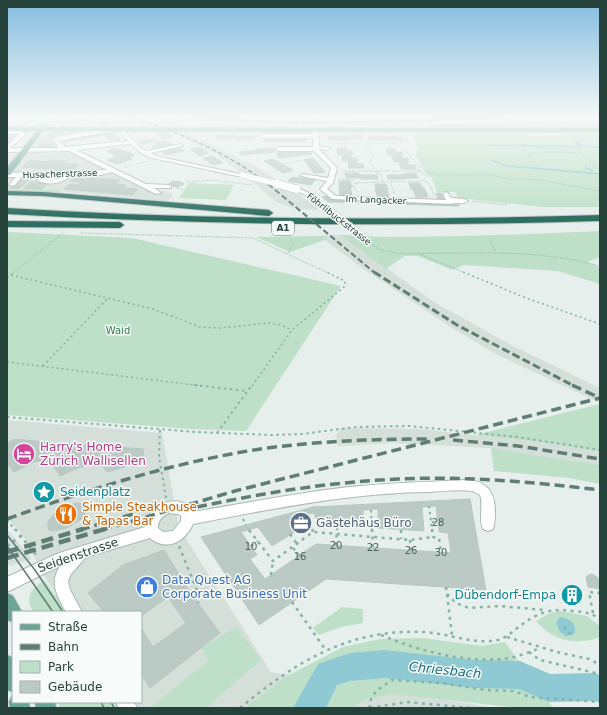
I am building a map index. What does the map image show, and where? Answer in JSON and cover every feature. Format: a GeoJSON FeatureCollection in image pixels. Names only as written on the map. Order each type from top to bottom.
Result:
{"type":"FeatureCollection","features":[{"type":"Feature","properties":{"kind":"highway"},"geometry":{"type":"LineString","coordinates":[[7,193],[43,194],[269,213]]}},
{"type":"Feature","properties":{"kind":"highway"},"geometry":{"type":"LineString","coordinates":[[7,197],[150,204]]}},
{"type":"Feature","properties":{"kind":"highway"},"geometry":{"type":"LineString","coordinates":[[7,204],[112,210],[401,216],[481,221]]}},
{"type":"Feature","properties":{"kind":"highway","name":"A1"},"geometry":{"type":"LineString","coordinates":[[7,211],[237,221],[380,222],[600,218]]}},
{"type":"Feature","properties":{"kind":"highway","name":"A1"},"geometry":{"type":"LineString","coordinates":[[7,218],[141,225],[351,229],[600,225]]}},
{"type":"Feature","properties":{"kind":"highway"},"geometry":{"type":"LineString","coordinates":[[7,224],[141,225]]}},
{"type":"Feature","properties":{"kind":"main road"},"geometry":{"type":"LineString","coordinates":[[7,161],[20,150]]}},
{"type":"Feature","properties":{"kind":"main road"},"geometry":{"type":"LineString","coordinates":[[7,174],[20,150]]}},
{"type":"Feature","properties":{"kind":"main road"},"geometry":{"type":"LineString","coordinates":[[7,602],[12,611]]}},
{"type":"Feature","properties":{"kind":"main road"},"geometry":{"type":"LineString","coordinates":[[7,665],[12,679]]}},
{"type":"Feature","properties":{"kind":"street","name":"Husacherstrasse"},"geometry":{"type":"LineString","coordinates":[[73,150],[158,193]]}},
{"type":"Feature","properties":{"kind":"street","name":"Föhrlibuckstrasse"},"geometry":{"type":"LineString","coordinates":[[141,150],[144,153],[169,161],[242,175],[296,189],[313,191],[329,211],[360,235]]}},
{"type":"Feature","properties":{"kind":"street"},"geometry":{"type":"LineString","coordinates":[[144,153],[158,150]]}},
{"type":"Feature","properties":{"kind":"street"},"geometry":{"type":"LineString","coordinates":[[319,150],[333,165],[335,171]]}},
{"type":"Feature","properties":{"kind":"street","name":"Husacherstrasse"},"geometry":{"type":"LineString","coordinates":[[7,174],[18,177],[41,177],[59,181],[68,176],[113,170]]}},
{"type":"Feature","properties":{"kind":"street","name":"Im Langacker"},"geometry":{"type":"LineString","coordinates":[[335,171],[330,183],[323,190],[334,198],[437,202],[448,197],[465,201]]}},
{"type":"Feature","properties":{"kind":"street"},"geometry":{"type":"LineString","coordinates":[[62,189],[68,176]]}},
{"type":"Feature","properties":{"kind":"street"},"geometry":{"type":"LineString","coordinates":[[303,176],[330,180]]}},
{"type":"Feature","properties":{"kind":"street"},"geometry":{"type":"LineString","coordinates":[[12,185],[18,177]]}},
{"type":"Feature","properties":{"kind":"street"},"geometry":{"type":"LineString","coordinates":[[313,191],[330,180]]}},
{"type":"Feature","properties":{"kind":"street"},"geometry":{"type":"LineString","coordinates":[[145,186],[169,187]]}},
{"type":"Feature","properties":{"kind":"street"},"geometry":{"type":"LineString","coordinates":[[188,519],[347,492],[430,486],[466,486],[480,487],[485,491],[488,498],[488,525]]}},
{"type":"Feature","properties":{"kind":"street"},"geometry":{"type":"LineString","coordinates":[[168,507],[180,508],[184,511],[188,519],[185,529],[176,537],[164,539],[152,531],[152,521],[154,516],[168,507]]}},
{"type":"Feature","properties":{"kind":"street","name":"Seidenstrasse"},"geometry":{"type":"LineString","coordinates":[[7,585],[35,570],[82,551],[152,531]]}},
{"type":"Feature","properties":{"kind":"street"},"geometry":{"type":"LineString","coordinates":[[73,611],[61,588],[61,579],[64,571],[82,551]]}},
{"type":"Feature","properties":{"kind":"path"},"geometry":{"type":"LineString","coordinates":[[368,150],[374,156],[370,162],[374,168],[369,171]]}},
{"type":"Feature","properties":{"kind":"path"},"geometry":{"type":"LineString","coordinates":[[405,150],[422,168],[418,171]]}},
{"type":"Feature","properties":{"kind":"path"},"geometry":{"type":"LineString","coordinates":[[527,150],[535,168],[600,174]]}},
{"type":"Feature","properties":{"kind":"path"},"geometry":{"type":"LineString","coordinates":[[554,150],[557,153]]}},
{"type":"Feature","properties":{"kind":"path"},"geometry":{"type":"LineString","coordinates":[[529,154],[582,153],[600,170]]}},
{"type":"Feature","properties":{"kind":"path"},"geometry":{"type":"LineString","coordinates":[[282,164],[324,157]]}},
{"type":"Feature","properties":{"kind":"path"},"geometry":{"type":"LineString","coordinates":[[335,171],[418,171],[435,175],[491,175],[510,179],[540,180],[600,191]]}},
{"type":"Feature","properties":{"kind":"path"},"geometry":{"type":"LineString","coordinates":[[376,171],[376,174],[381,174],[383,182]]}},
{"type":"Feature","properties":{"kind":"path"},"geometry":{"type":"LineString","coordinates":[[418,171],[427,176],[424,181]]}},
{"type":"Feature","properties":{"kind":"path"},"geometry":{"type":"LineString","coordinates":[[187,182],[202,180],[237,182],[247,186],[252,185],[248,181]]}},
{"type":"Feature","properties":{"kind":"path"},"geometry":{"type":"LineString","coordinates":[[330,180],[353,180],[356,182],[424,181],[429,183],[437,202]]}},
{"type":"Feature","properties":{"kind":"path"},"geometry":{"type":"LineString","coordinates":[[356,182],[353,186],[354,190],[357,191]]}},
{"type":"Feature","properties":{"kind":"path"},"geometry":{"type":"LineString","coordinates":[[390,182],[394,195]]}},
{"type":"Feature","properties":{"kind":"path"},"geometry":{"type":"LineString","coordinates":[[465,201],[508,205]]}},
{"type":"Feature","properties":{"kind":"path"},"geometry":{"type":"LineString","coordinates":[[7,278],[62,233]]}},
{"type":"Feature","properties":{"kind":"path"},"geometry":{"type":"LineString","coordinates":[[78,233],[253,238],[342,279],[346,283],[316,311],[292,330],[217,433]]}},
{"type":"Feature","properties":{"kind":"path","name":"Föhrlibuckstrasse"},"geometry":{"type":"LineString","coordinates":[[360,235],[372,245],[386,252],[417,254],[496,252],[542,253],[570,258],[600,266]]}},
{"type":"Feature","properties":{"kind":"path"},"geometry":{"type":"LineString","coordinates":[[490,241],[496,252]]}},
{"type":"Feature","properties":{"kind":"path"},"geometry":{"type":"LineString","coordinates":[[288,253],[294,242]]}},
{"type":"Feature","properties":{"kind":"path"},"geometry":{"type":"LineString","coordinates":[[417,254],[526,298],[600,324]]}},
{"type":"Feature","properties":{"kind":"path"},"geometry":{"type":"LineString","coordinates":[[11,275],[153,309],[189,324],[206,328],[268,323],[281,325],[292,330]]}},
{"type":"Feature","properties":{"kind":"path"},"geometry":{"type":"LineString","coordinates":[[43,366],[108,298]]}},
{"type":"Feature","properties":{"kind":"path"},"geometry":{"type":"LineString","coordinates":[[7,362],[248,391]]}},
{"type":"Feature","properties":{"kind":"path"},"geometry":{"type":"LineString","coordinates":[[7,417],[160,430],[217,433],[279,434],[356,427],[410,426],[517,437],[600,450]]}},
{"type":"Feature","properties":{"kind":"path"},"geometry":{"type":"LineString","coordinates":[[160,430],[158,441],[161,475],[168,507]]}},
{"type":"Feature","properties":{"kind":"path"},"geometry":{"type":"LineString","coordinates":[[429,506],[433,537]]}},
{"type":"Feature","properties":{"kind":"path"},"geometry":{"type":"LineString","coordinates":[[370,510],[372,547]]}},
{"type":"Feature","properties":{"kind":"path"},"geometry":{"type":"LineString","coordinates":[[307,514],[312,532]]}},
{"type":"Feature","properties":{"kind":"path"},"geometry":{"type":"LineString","coordinates":[[7,520],[38,557]]}},
{"type":"Feature","properties":{"kind":"path"},"geometry":{"type":"LineString","coordinates":[[432,522],[438,522]]}},
{"type":"Feature","properties":{"kind":"path"},"geometry":{"type":"LineString","coordinates":[[336,545],[337,525]]}},
{"type":"Feature","properties":{"kind":"path"},"geometry":{"type":"LineString","coordinates":[[250,530],[273,561],[271,574]]}},
{"type":"Feature","properties":{"kind":"path"},"geometry":{"type":"LineString","coordinates":[[401,530],[401,539]]}},
{"type":"Feature","properties":{"kind":"path"},"geometry":{"type":"LineString","coordinates":[[273,561],[312,532],[410,540],[433,537],[440,538],[441,552]]}},
{"type":"Feature","properties":{"kind":"path"},"geometry":{"type":"LineString","coordinates":[[290,534],[297,544]]}},
{"type":"Feature","properties":{"kind":"path"},"geometry":{"type":"LineString","coordinates":[[7,546],[21,536]]}},
{"type":"Feature","properties":{"kind":"path"},"geometry":{"type":"LineString","coordinates":[[176,537],[197,588],[200,598],[198,603]]}},
{"type":"Feature","properties":{"kind":"path"},"geometry":{"type":"LineString","coordinates":[[410,540],[411,550]]}},
{"type":"Feature","properties":{"kind":"path"},"geometry":{"type":"LineString","coordinates":[[251,546],[258,541]]}},
{"type":"Feature","properties":{"kind":"path"},"geometry":{"type":"LineString","coordinates":[[293,547],[300,556]]}},
{"type":"Feature","properties":{"kind":"path"},"geometry":{"type":"LineString","coordinates":[[446,587],[452,635]]}},
{"type":"Feature","properties":{"kind":"path"},"geometry":{"type":"LineString","coordinates":[[593,613],[589,592],[599,593],[599,589]]}},
{"type":"Feature","properties":{"kind":"path"},"geometry":{"type":"LineString","coordinates":[[447,594],[456,603],[469,608],[500,606],[545,610],[560,609],[593,613],[600,619]]}},
{"type":"Feature","properties":{"kind":"path"},"geometry":{"type":"LineString","coordinates":[[292,602],[325,649]]}},
{"type":"Feature","properties":{"kind":"path"},"geometry":{"type":"LineString","coordinates":[[240,708],[278,677],[325,649],[345,642],[380,634],[422,632],[485,640],[498,640],[506,637],[545,610]]}},
{"type":"Feature","properties":{"kind":"path"},"geometry":{"type":"LineString","coordinates":[[564,626],[574,638]]}},
{"type":"Feature","properties":{"kind":"path"},"geometry":{"type":"LineString","coordinates":[[380,634],[400,644],[448,657],[504,660],[542,648]]}},
{"type":"Feature","properties":{"kind":"path"},"geometry":{"type":"LineString","coordinates":[[506,637],[542,648],[580,656],[600,665]]}},
{"type":"Feature","properties":{"kind":"path"},"geometry":{"type":"LineString","coordinates":[[529,652],[540,660],[600,674]]}},
{"type":"Feature","properties":{"kind":"path"},"geometry":{"type":"LineString","coordinates":[[471,708],[407,702],[370,708],[369,703],[376,691],[392,680],[442,683],[485,690],[514,691],[530,697],[600,702]]}},
{"type":"Feature","properties":{"kind":"shaded area"},"geometry":{"type":"Polygon","coordinates":[[[75,150],[158,190],[171,192],[173,196],[167,201],[54,191],[7,191],[7,151],[75,150]]]}},
{"type":"Feature","properties":{"kind":"shaded area"},"geometry":{"type":"Polygon","coordinates":[[[209,150],[223,150],[257,167],[322,210],[292,208],[276,202],[239,171],[209,150]]]}},
{"type":"Feature","properties":{"kind":"shaded area"},"geometry":{"type":"Polygon","coordinates":[[[322,235],[340,235],[434,302],[511,345],[600,388],[600,403],[496,354],[457,331],[368,272],[325,240],[322,235]]]}},
{"type":"Feature","properties":{"kind":"shaded area"},"geometry":{"type":"Polygon","coordinates":[[[7,420],[162,433],[179,528],[271,672],[496,708],[135,708],[132,703],[142,703],[142,611],[67,611],[46,579],[22,534],[7,518],[7,420]]]}},
{"type":"Feature","properties":{"kind":"shaded area"},"geometry":{"type":"Polygon","coordinates":[[[341,428],[420,429],[547,443],[600,452],[600,465],[490,448],[393,443],[338,446],[336,435],[341,428]]]}},
{"type":"Feature","properties":{"kind":"shaded area"},"geometry":{"type":"Polygon","coordinates":[[[7,529],[32,559],[10,566],[7,562],[7,529]]]}},
{"type":"Feature","properties":{"kind":"green space"},"geometry":{"type":"Polygon","coordinates":[[[417,150],[600,150],[600,207],[543,207],[458,198],[455,192],[437,192],[432,179],[434,179],[428,176],[415,154],[417,150]]]}},
{"type":"Feature","properties":{"kind":"green space"},"geometry":{"type":"Polygon","coordinates":[[[189,183],[234,185],[226,200],[179,198],[189,183]]]}},
{"type":"Feature","properties":{"kind":"green space"},"geometry":{"type":"Polygon","coordinates":[[[7,188],[60,190],[58,194],[7,193],[7,188]]]}},
{"type":"Feature","properties":{"kind":"green space"},"geometry":{"type":"Polygon","coordinates":[[[600,231],[600,257],[587,262],[600,267],[600,284],[558,271],[464,265],[453,270],[418,256],[405,256],[386,269],[340,235],[383,237],[600,231]]]}},
{"type":"Feature","properties":{"kind":"green space","name":"Waid"},"geometry":{"type":"Polygon","coordinates":[[[7,232],[132,238],[341,286],[246,431],[190,429],[7,415],[7,232]]]}},
{"type":"Feature","properties":{"kind":"green space"},"geometry":{"type":"Polygon","coordinates":[[[323,236],[325,240],[290,252],[256,237],[323,236]]]}},
{"type":"Feature","properties":{"kind":"green space"},"geometry":{"type":"Polygon","coordinates":[[[600,404],[600,452],[547,443],[475,435],[600,404]]]}},
{"type":"Feature","properties":{"kind":"green space"},"geometry":{"type":"Polygon","coordinates":[[[491,448],[600,465],[600,484],[569,478],[494,471],[491,448]]]}},
{"type":"Feature","properties":{"kind":"green space"},"geometry":{"type":"Polygon","coordinates":[[[44,580],[67,611],[32,611],[30,606],[29,597],[36,587],[44,580]]]}},
{"type":"Feature","properties":{"kind":"green space"},"geometry":{"type":"Polygon","coordinates":[[[342,607],[363,609],[363,623],[341,627],[319,635],[313,628],[342,607]]]}},
{"type":"Feature","properties":{"kind":"green space"},"geometry":{"type":"Polygon","coordinates":[[[561,611],[587,616],[600,626],[600,635],[598,638],[580,641],[564,640],[549,633],[536,621],[552,612],[561,611]]]}},
{"type":"Feature","properties":{"kind":"green space"},"geometry":{"type":"Polygon","coordinates":[[[236,627],[261,660],[206,708],[153,708],[152,706],[209,660],[201,648],[236,627]]]}},
{"type":"Feature","properties":{"kind":"green space"},"geometry":{"type":"Polygon","coordinates":[[[423,638],[482,646],[505,642],[553,708],[518,708],[392,694],[365,700],[351,708],[244,708],[287,676],[343,647],[380,639],[423,638]]]}},
{"type":"Feature","properties":{"kind":"green space"},"geometry":{"type":"Polygon","coordinates":[[[59,703],[118,703],[120,708],[59,708],[59,703]]]}},
{"type":"Feature","properties":{"kind":"water"},"geometry":{"type":"Polygon","coordinates":[[[560,617],[569,620],[574,624],[574,634],[566,636],[560,632],[556,623],[560,617]]]}},
{"type":"Feature","properties":{"kind":"building"},"geometry":{"type":"Polygon","coordinates":[[[122,150],[135,155],[130,158],[132,159],[117,164],[107,160],[117,157],[107,151],[122,150]]]}},
{"type":"Feature","properties":{"kind":"building"},"geometry":{"type":"Polygon","coordinates":[[[169,150],[184,151],[166,155],[162,152],[169,150]]]}},
{"type":"Feature","properties":{"kind":"building"},"geometry":{"type":"Polygon","coordinates":[[[192,150],[205,150],[209,153],[199,156],[192,150]]]}},
{"type":"Feature","properties":{"kind":"building"},"geometry":{"type":"Polygon","coordinates":[[[274,150],[275,152],[241,155],[239,152],[274,150]]]}},
{"type":"Feature","properties":{"kind":"building"},"geometry":{"type":"Polygon","coordinates":[[[309,150],[312,154],[279,158],[276,153],[309,150]]]}},
{"type":"Feature","properties":{"kind":"building"},"geometry":{"type":"Polygon","coordinates":[[[337,150],[352,151],[353,155],[338,155],[337,150]]]}},
{"type":"Feature","properties":{"kind":"building"},"geometry":{"type":"Polygon","coordinates":[[[386,150],[401,152],[403,155],[388,155],[386,150]]]}},
{"type":"Feature","properties":{"kind":"building"},"geometry":{"type":"Polygon","coordinates":[[[342,155],[351,155],[351,158],[357,158],[358,161],[343,161],[342,155]]]}},
{"type":"Feature","properties":{"kind":"building"},"geometry":{"type":"Polygon","coordinates":[[[392,155],[401,155],[401,158],[408,158],[409,162],[394,162],[392,155]]]}},
{"type":"Feature","properties":{"kind":"building"},"geometry":{"type":"Polygon","coordinates":[[[213,156],[223,163],[213,165],[203,158],[213,156]]]}},
{"type":"Feature","properties":{"kind":"building"},"geometry":{"type":"Polygon","coordinates":[[[273,159],[293,170],[283,173],[264,161],[273,159]]]}},
{"type":"Feature","properties":{"kind":"building"},"geometry":{"type":"Polygon","coordinates":[[[314,159],[325,172],[314,173],[304,160],[314,159]]]}},
{"type":"Feature","properties":{"kind":"building"},"geometry":{"type":"Polygon","coordinates":[[[36,160],[45,162],[51,160],[66,161],[63,164],[79,164],[72,171],[23,167],[27,162],[36,160]]]}},
{"type":"Feature","properties":{"kind":"building"},"geometry":{"type":"Polygon","coordinates":[[[348,161],[356,161],[357,164],[363,164],[364,168],[349,168],[348,161]]]}},
{"type":"Feature","properties":{"kind":"building"},"geometry":{"type":"Polygon","coordinates":[[[399,162],[407,162],[408,165],[415,165],[416,169],[401,169],[399,162]]]}},
{"type":"Feature","properties":{"kind":"building"},"geometry":{"type":"Polygon","coordinates":[[[345,173],[359,173],[359,178],[346,178],[345,173]]]}},
{"type":"Feature","properties":{"kind":"building"},"geometry":{"type":"Polygon","coordinates":[[[416,173],[418,178],[405,178],[403,174],[416,173]]]}},
{"type":"Feature","properties":{"kind":"building"},"geometry":{"type":"Polygon","coordinates":[[[359,175],[377,175],[378,179],[360,179],[359,175]]]}},
{"type":"Feature","properties":{"kind":"building"},"geometry":{"type":"Polygon","coordinates":[[[387,175],[404,175],[405,179],[388,179],[387,175]]]}},
{"type":"Feature","properties":{"kind":"building"},"geometry":{"type":"Polygon","coordinates":[[[76,176],[120,180],[116,184],[126,185],[123,188],[138,189],[132,195],[64,189],[70,184],[78,185],[81,182],[70,181],[76,176]]]}},
{"type":"Feature","properties":{"kind":"building"},"geometry":{"type":"Polygon","coordinates":[[[23,177],[31,178],[19,188],[10,188],[23,177]]]}},
{"type":"Feature","properties":{"kind":"building"},"geometry":{"type":"Polygon","coordinates":[[[292,177],[315,180],[311,185],[288,181],[292,177]]]}},
{"type":"Feature","properties":{"kind":"building"},"geometry":{"type":"Polygon","coordinates":[[[174,181],[184,184],[178,187],[170,186],[169,183],[174,181]]]}},
{"type":"Feature","properties":{"kind":"building"},"geometry":{"type":"Polygon","coordinates":[[[339,181],[350,181],[352,187],[340,187],[339,181]]]}},
{"type":"Feature","properties":{"kind":"building"},"geometry":{"type":"Polygon","coordinates":[[[31,182],[48,183],[42,189],[24,188],[31,182]]]}},
{"type":"Feature","properties":{"kind":"building"},"geometry":{"type":"Polygon","coordinates":[[[409,183],[420,183],[422,188],[411,189],[409,183]]]}},
{"type":"Feature","properties":{"kind":"building"},"geometry":{"type":"Polygon","coordinates":[[[375,184],[386,184],[388,190],[376,190],[375,184]]]}},
{"type":"Feature","properties":{"kind":"building"},"geometry":{"type":"Polygon","coordinates":[[[339,187],[350,187],[352,195],[340,195],[339,187]]]}},
{"type":"Feature","properties":{"kind":"building"},"geometry":{"type":"Polygon","coordinates":[[[424,188],[428,197],[416,197],[413,189],[424,188]]]}},
{"type":"Feature","properties":{"kind":"building"},"geometry":{"type":"Polygon","coordinates":[[[375,190],[387,190],[389,197],[378,197],[375,190]]]}},
{"type":"Feature","properties":{"kind":"building"},"geometry":{"type":"Polygon","coordinates":[[[436,193],[441,193],[444,200],[438,200],[436,193]]]}},
{"type":"Feature","properties":{"kind":"building"},"geometry":{"type":"Polygon","coordinates":[[[327,196],[336,200],[458,203],[459,206],[329,202],[322,197],[327,196]]]}},
{"type":"Feature","properties":{"kind":"building"},"geometry":{"type":"Polygon","coordinates":[[[15,439],[46,442],[47,446],[57,447],[65,443],[97,446],[100,450],[111,451],[116,447],[143,449],[145,461],[107,472],[103,467],[90,465],[80,467],[60,476],[51,462],[36,461],[14,472],[7,463],[7,443],[15,439]]]}},
{"type":"Feature","properties":{"kind":"building"},"geometry":{"type":"Polygon","coordinates":[[[470,499],[486,590],[326,579],[259,625],[201,537],[313,507],[470,499]],[[436,506],[422,507],[424,531],[378,528],[378,509],[363,510],[363,527],[318,524],[314,513],[299,516],[303,527],[272,546],[258,527],[241,532],[257,555],[250,559],[265,579],[316,544],[451,553],[448,533],[439,532],[436,506]]]}},
{"type":"Feature","properties":{"kind":"building"},"geometry":{"type":"Polygon","coordinates":[[[75,503],[84,504],[86,507],[86,515],[83,518],[67,528],[52,531],[48,529],[48,522],[54,514],[75,503]]]}},
{"type":"Feature","properties":{"kind":"building"},"geometry":{"type":"Polygon","coordinates":[[[164,550],[191,594],[220,633],[150,688],[142,676],[142,630],[153,647],[186,623],[168,597],[142,615],[142,611],[103,611],[88,593],[123,565],[164,550]]]}},
{"type":"Feature","properties":{"kind":"building"},"geometry":{"type":"Polygon","coordinates":[[[590,574],[598,578],[600,589],[588,587],[586,577],[590,574]]]}},
{"type":"Feature","properties":{"kind":"building","name":"Dübendorf-Empa"},"geometry":{"type":"Polygon","coordinates":[[[562,588],[580,591],[582,602],[563,599],[562,588]]]}},
{"type":"Feature","properties":{"kind":"waterway"},"geometry":{"type":"LineString","coordinates":[[491,160],[507,166],[600,174]]}},
{"type":"Feature","properties":{"kind":"waterway"},"geometry":{"type":"LineString","coordinates":[[586,166],[585,168],[592,170],[591,173]]}},
{"type":"Feature","properties":{"kind":"waterway","name":"Chriesbach"},"geometry":{"type":"LineString","coordinates":[[308,708],[313,704],[328,674],[350,667],[384,664],[475,674],[520,675],[549,688],[595,687],[600,689]]}},
{"type":"Feature","properties":{"kind":"tram line"},"geometry":{"type":"LineString","coordinates":[[7,535],[35,570],[62,611]]}},
{"type":"Feature","properties":{"kind":"tram line"},"geometry":{"type":"LineString","coordinates":[[7,546],[52,611]]}},
{"type":"Feature","properties":{"kind":"tram line"},"geometry":{"type":"LineString","coordinates":[[102,703],[104,708]]}},
{"type":"Feature","properties":{"kind":"tram line"},"geometry":{"type":"LineString","coordinates":[[112,703],[114,708]]}},
{"type":"Feature","properties":{"kind":"railway"},"geometry":{"type":"LineString","coordinates":[[214,150],[236,162],[269,185]]}},
{"type":"Feature","properties":{"kind":"railway"},"geometry":{"type":"LineString","coordinates":[[268,184],[375,273]]}},
{"type":"Feature","properties":{"kind":"railway"},"geometry":{"type":"LineString","coordinates":[[374,272],[457,325],[573,385]]}},
{"type":"Feature","properties":{"kind":"railway"},"geometry":{"type":"LineString","coordinates":[[102,530],[235,491],[600,398],[573,385]]}},
{"type":"Feature","properties":{"kind":"railway"},"geometry":{"type":"LineString","coordinates":[[7,519],[103,486],[201,460],[267,448],[329,442],[431,439]]}},
{"type":"Feature","properties":{"kind":"railway"},"geometry":{"type":"LineString","coordinates":[[453,440],[518,446],[600,459]]}},
{"type":"Feature","properties":{"kind":"railway"},"geometry":{"type":"LineString","coordinates":[[197,507],[297,489],[373,480],[423,478],[499,480],[600,490]]}},
{"type":"Feature","properties":{"kind":"railway"},"geometry":{"type":"LineString","coordinates":[[80,530],[133,514]]}},
{"type":"Feature","properties":{"kind":"railway"},"geometry":{"type":"LineString","coordinates":[[7,552],[83,529]]}},
{"type":"Feature","properties":{"kind":"railway"},"geometry":{"type":"LineString","coordinates":[[7,558],[105,529]]}},
{"type":"Feature","properties":{"kind":"place","name":"Harry's Home Zürich Wallisellen"},"geometry":{"type":"Point","coordinates":[24,454]}},
{"type":"Feature","properties":{"kind":"place","name":"Seidenplatz"},"geometry":{"type":"Point","coordinates":[44,492]}},
{"type":"Feature","properties":{"kind":"place","name":"Simple Steakhouse & Tapas Bar"},"geometry":{"type":"Point","coordinates":[66,514]}},
{"type":"Feature","properties":{"kind":"place","name":"Gästehäus Büro"},"geometry":{"type":"Point","coordinates":[301,523]}},
{"type":"Feature","properties":{"kind":"place","name":"Data Quest AG Corporate Business Unit"},"geometry":{"type":"Point","coordinates":[147,587]}},
{"type":"Feature","properties":{"kind":"place","name":"Dübendorf-Empa"},"geometry":{"type":"Point","coordinates":[572,595]}}]}
